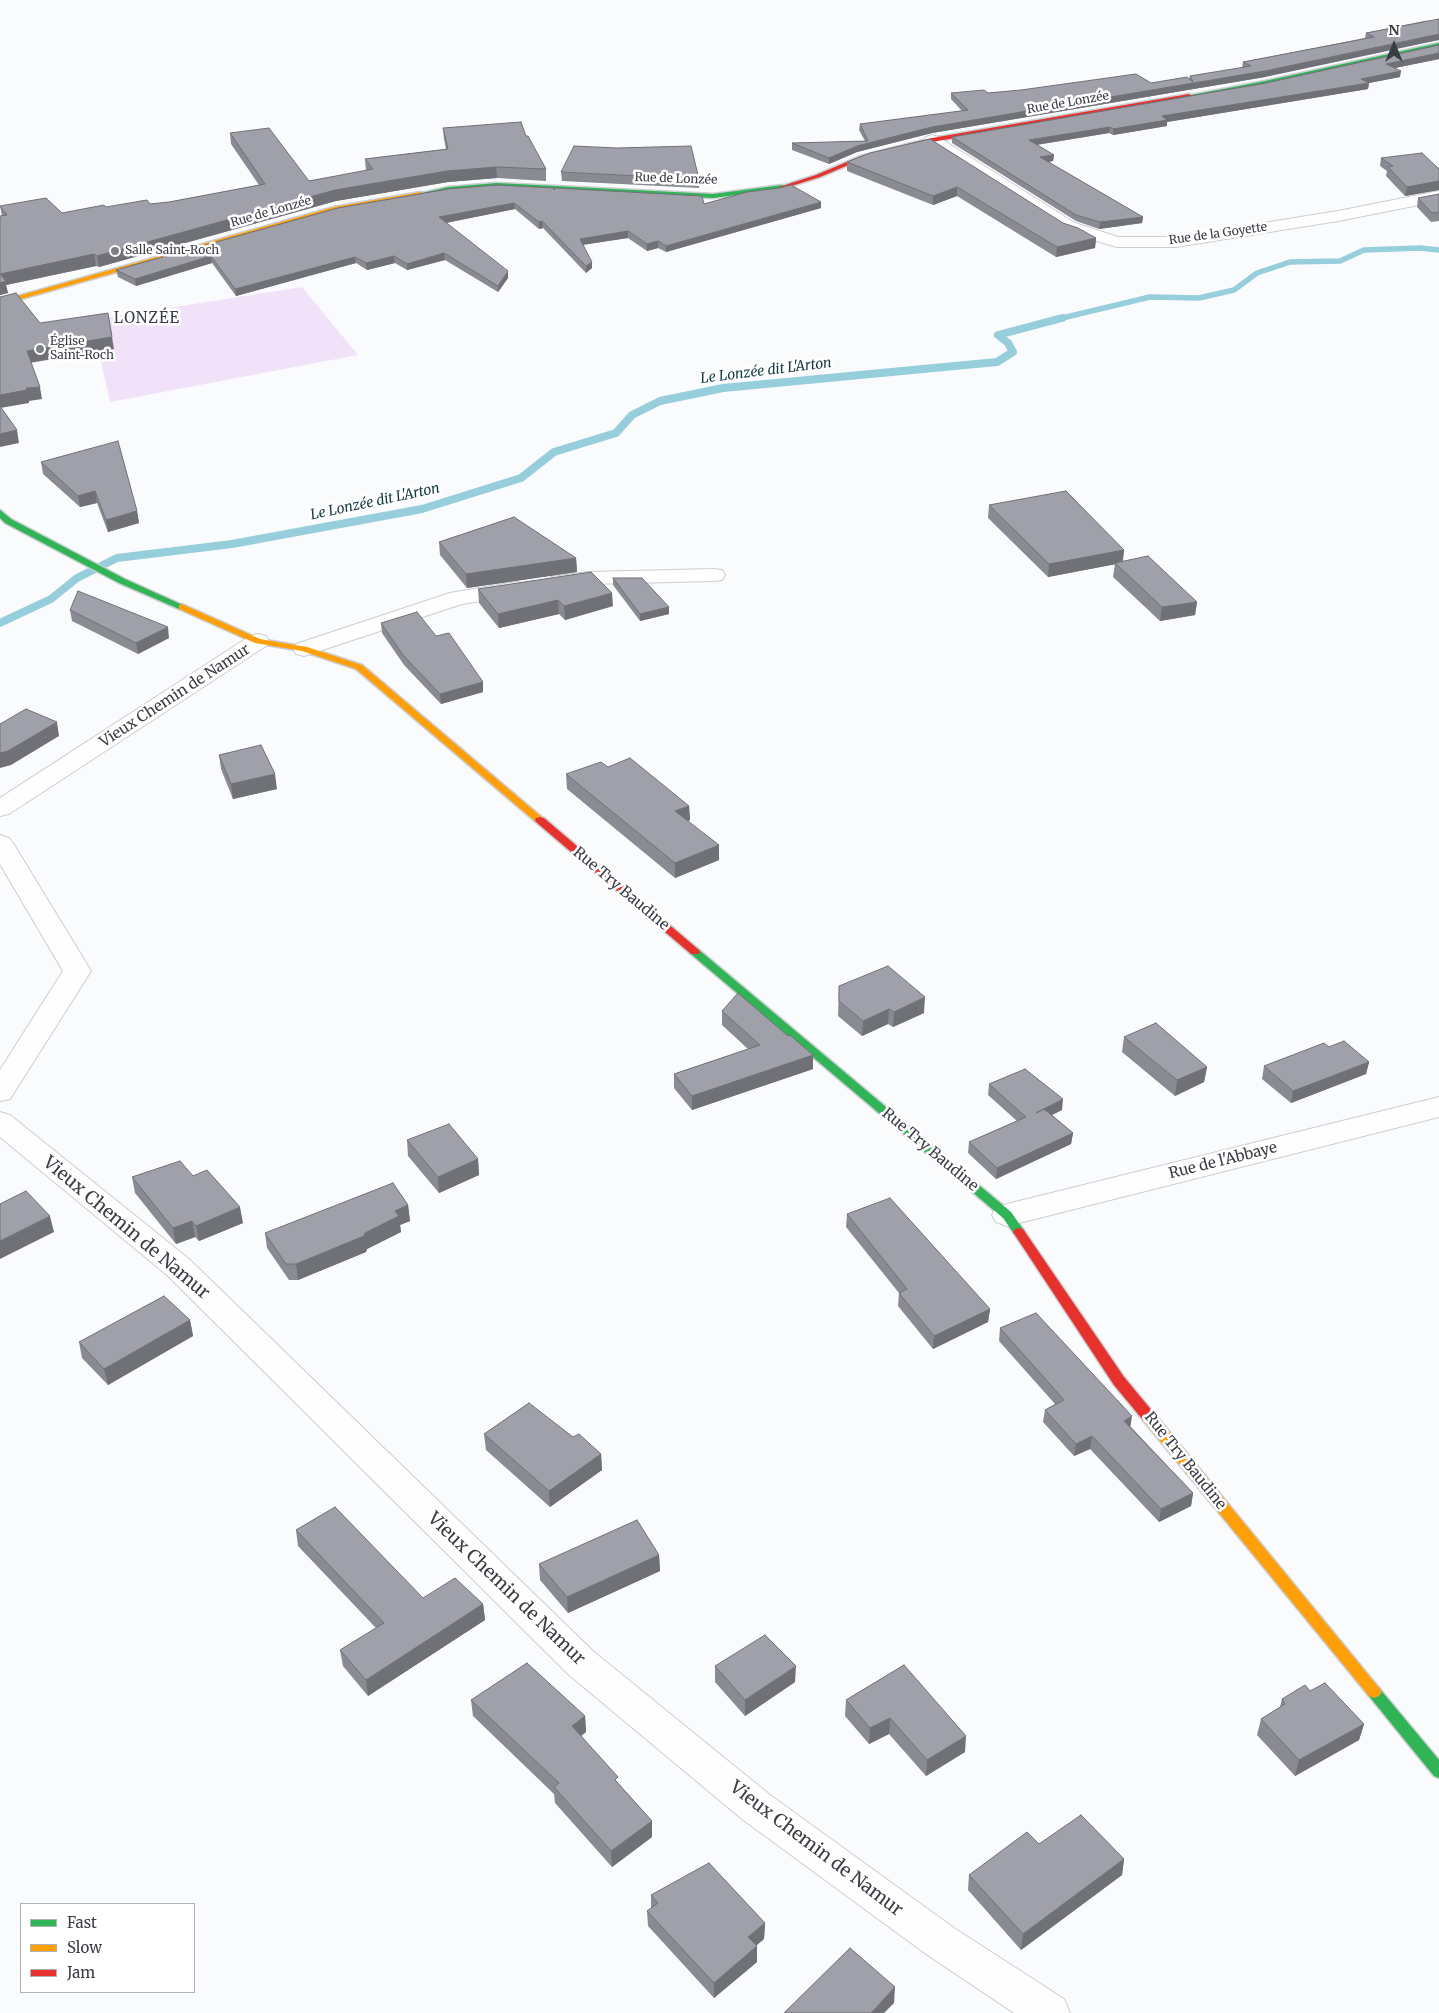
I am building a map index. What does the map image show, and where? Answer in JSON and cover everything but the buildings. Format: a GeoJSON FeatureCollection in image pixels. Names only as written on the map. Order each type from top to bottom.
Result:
{"type":"FeatureCollection","features":[{"type":"Feature","properties":{"kind":"street","name":"Rue de Lonzée"},"geometry":{"type":"LineString","coordinates":[[0,303],[345,207],[448,189],[497,185],[713,196],[769,189],[818,176],[863,157],[932,140],[1265,83],[1439,45]]}},
{"type":"Feature","properties":{"kind":"street","name":"Rue de la Goyette"},"geometry":{"type":"LineString","coordinates":[[932,140],[1069,227],[1117,242],[1176,242],[1338,216],[1439,196]]}},
{"type":"Feature","properties":{"kind":"street","name":"Vieux Chemin de Namur"},"geometry":{"type":"LineString","coordinates":[[0,512],[8,521],[109,574],[258,642]]}},
{"type":"Feature","properties":{"kind":"street","name":"Rue Try Baudine"},"geometry":{"type":"LineString","coordinates":[[304,649],[458,598],[588,578],[714,575]]}},
{"type":"Feature","properties":{"kind":"street","name":"Vieux Chemin de Namur"},"geometry":{"type":"LineString","coordinates":[[0,810],[258,642]]}},
{"type":"Feature","properties":{"kind":"street","name":"Rue Try Baudine"},"geometry":{"type":"LineString","coordinates":[[258,642],[304,649],[359,667],[1007,1215],[1119,1380],[1439,1771]]}},
{"type":"Feature","properties":{"kind":"street"},"geometry":{"type":"LineString","coordinates":[[0,843],[77,971],[0,1092]]}},
{"type":"Feature","properties":{"kind":"street","name":"Rue de l'Abbaye"},"geometry":{"type":"LineString","coordinates":[[1007,1215],[1439,1107]]}},
{"type":"Feature","properties":{"kind":"street","name":"Vieux Chemin de Namur"},"geometry":{"type":"LineString","coordinates":[[0,1122],[178,1267],[581,1663],[756,1807],[940,1941],[1049,2013]]}},
{"type":"Feature","properties":{"kind":"shaded area"},"geometry":{"type":"Polygon","coordinates":[[[302,287],[358,355],[110,402],[92,320],[302,287]]]}},
{"type":"Feature","properties":{"kind":"waterway","name":"Le Lonzée dit L'Arton"},"geometry":{"type":"LineString","coordinates":[[1060,318],[1150,297],[1199,298],[1234,290],[1257,273],[1290,262],[1340,261],[1364,250],[1420,248],[1439,250]]}},
{"type":"Feature","properties":{"kind":"waterway","name":"Le Lonzée dit L'Arton"},"geometry":{"type":"LineString","coordinates":[[0,623],[51,599],[77,578],[117,558],[232,544],[422,509],[521,478],[554,452],[616,433],[632,415],[660,401],[723,388],[997,362],[1013,352],[1008,343],[998,335],[1060,318]]}},
{"type":"Feature","properties":{"kind":"traffic: fast"},"geometry":{"type":"LineString","coordinates":[[1189,96],[1265,83],[1439,45]]}},
{"type":"Feature","properties":{"kind":"traffic: fast"},"geometry":{"type":"LineString","coordinates":[[421,194],[448,189],[497,185],[713,196],[782,187]]}},
{"type":"Feature","properties":{"kind":"traffic: fast"},"geometry":{"type":"LineString","coordinates":[[0,513],[8,521],[122,581],[182,607]]}},
{"type":"Feature","properties":{"kind":"traffic: fast"},"geometry":{"type":"LineString","coordinates":[[695,952],[1007,1215],[1019,1232]]}},
{"type":"Feature","properties":{"kind":"traffic: fast"},"geometry":{"type":"LineString","coordinates":[[1374,1692],[1439,1771]]}},
{"type":"Feature","properties":{"kind":"traffic: slow"},"geometry":{"type":"LineString","coordinates":[[0,303],[336,208],[421,194]]}},
{"type":"Feature","properties":{"kind":"traffic: slow"},"geometry":{"type":"LineString","coordinates":[[182,607],[258,641],[304,649],[359,667],[540,820]]}},
{"type":"Feature","properties":{"kind":"traffic: slow"},"geometry":{"type":"LineString","coordinates":[[1148,1416],[1374,1692]]}},
{"type":"Feature","properties":{"kind":"traffic: jam"},"geometry":{"type":"LineString","coordinates":[[782,187],[818,176],[863,157],[932,140],[1189,96]]}},
{"type":"Feature","properties":{"kind":"traffic: jam"},"geometry":{"type":"LineString","coordinates":[[540,820],[695,952]]}},
{"type":"Feature","properties":{"kind":"traffic: jam"},"geometry":{"type":"LineString","coordinates":[[1019,1232],[1119,1381],[1148,1416]]}},
{"type":"Feature","properties":{"kind":"place","name":"Salle Saint-Roch"},"geometry":{"type":"Point","coordinates":[115,251]}},
{"type":"Feature","properties":{"kind":"place","name":"Église Saint-Roch"},"geometry":{"type":"Point","coordinates":[40,349]}},
{"type":"Feature","properties":{"kind":"district","name":"LONZÉE"},"geometry":{"type":"Point","coordinates":[147,319]}}]}
